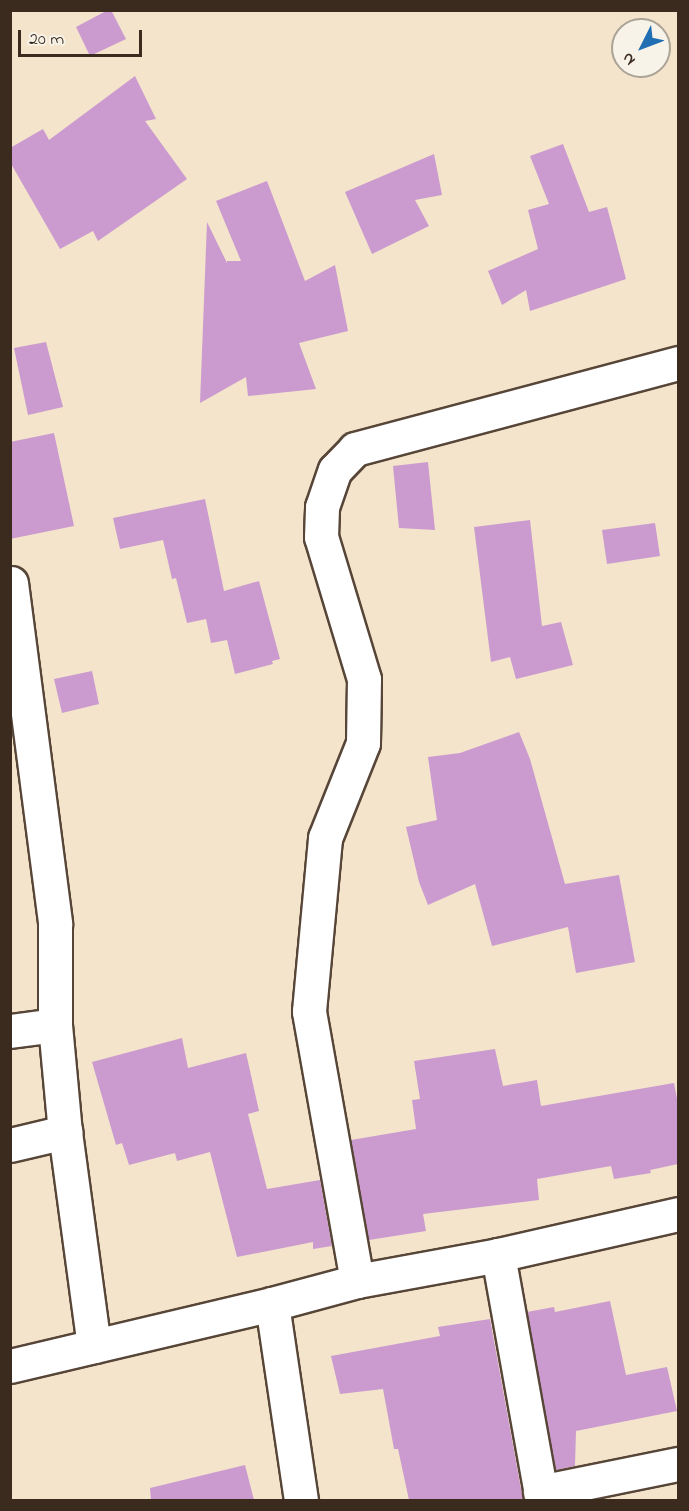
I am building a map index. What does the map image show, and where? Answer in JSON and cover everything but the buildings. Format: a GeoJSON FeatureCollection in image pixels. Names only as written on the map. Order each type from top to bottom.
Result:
{"type":"FeatureCollection","features":[{"type":"Feature","properties":{"kind":"street"},"geometry":{"type":"LineString","coordinates":[[357,1281],[309,1011],[326,838],[363,743],[364,679],[321,537],[322,507],[335,470],[355,449],[678,363]]}},
{"type":"Feature","properties":{"kind":"street"},"geometry":{"type":"LineString","coordinates":[[11,584],[21,736],[55,924],[55,1025],[65,1132],[94,1346]]}},
{"type":"Feature","properties":{"kind":"street"},"geometry":{"type":"LineString","coordinates":[[10,1031],[55,1025]]}},
{"type":"Feature","properties":{"kind":"street"},"geometry":{"type":"LineString","coordinates":[[10,1145],[65,1132]]}},
{"type":"Feature","properties":{"kind":"street"},"geometry":{"type":"LineString","coordinates":[[10,1366],[272,1304],[357,1281],[498,1256],[678,1214]]}},
{"type":"Feature","properties":{"kind":"street"},"geometry":{"type":"LineString","coordinates":[[498,1256],[541,1496],[678,1464]]}},
{"type":"Feature","properties":{"kind":"street"},"geometry":{"type":"LineString","coordinates":[[272,1304],[301,1500]]}}]}
